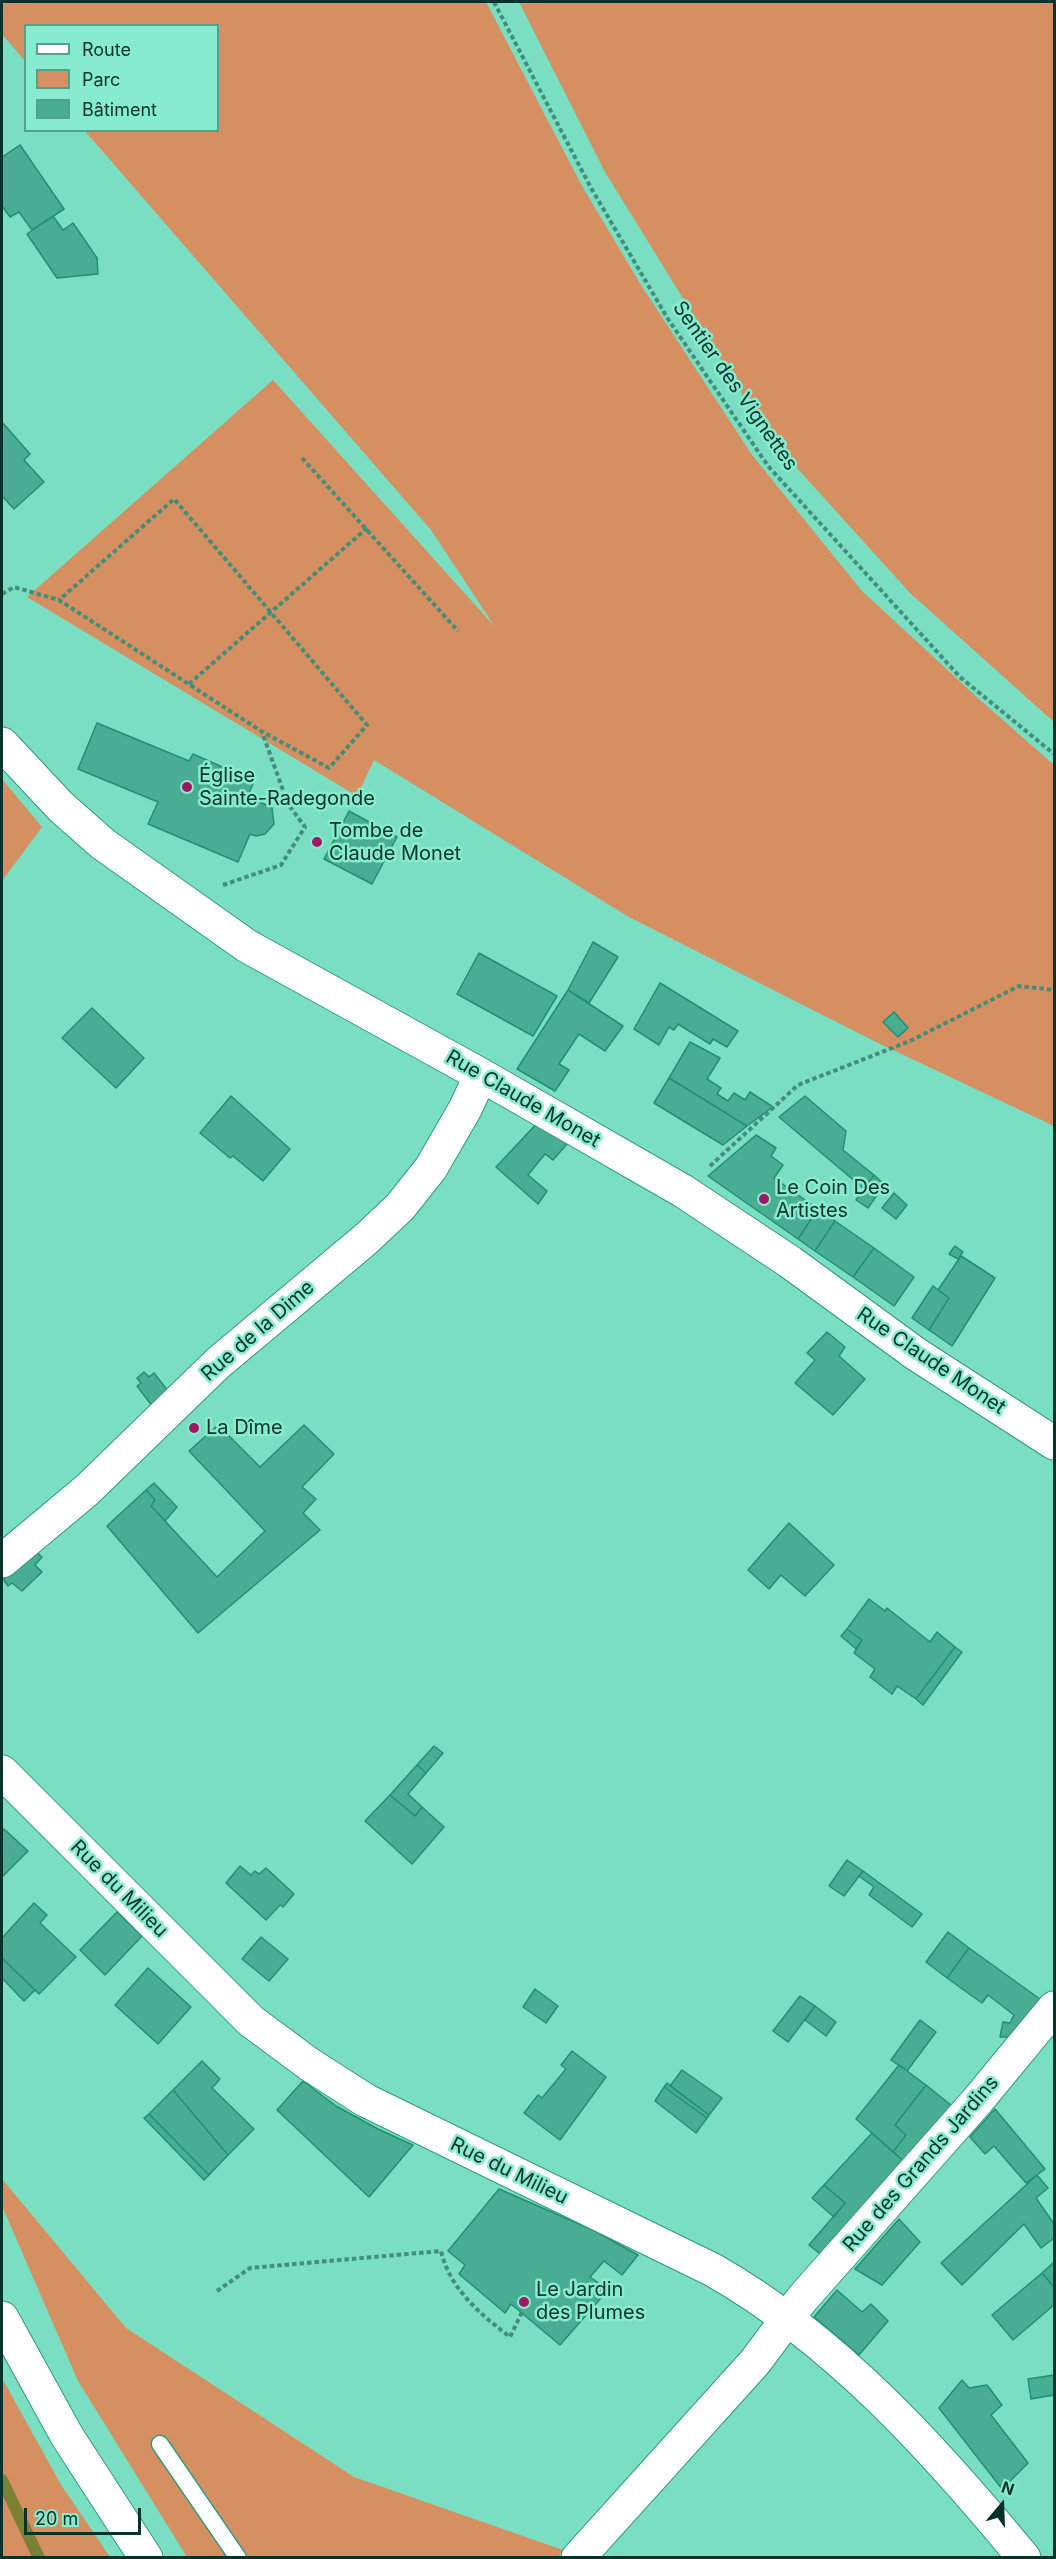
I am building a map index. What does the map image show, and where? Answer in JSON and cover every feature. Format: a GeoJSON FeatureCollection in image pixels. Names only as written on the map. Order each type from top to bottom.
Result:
{"type":"FeatureCollection","features":[{"type":"Feature","properties":{"kind":"street","name":"Rue Claude Monet"},"geometry":{"type":"LineString","coordinates":[[2,744],[61,807],[103,844],[247,946],[481,1075],[683,1191],[790,1262],[916,1354],[1054,1443]]}},
{"type":"Feature","properties":{"kind":"street","name":"Rue de la Dime"},"geometry":{"type":"LineString","coordinates":[[2,1561],[87,1490],[218,1363],[366,1239],[400,1206],[431,1168],[465,1109],[481,1075]]}},
{"type":"Feature","properties":{"kind":"street","name":"Rue du Milieu"},"geometry":{"type":"LineString","coordinates":[[2,1772],[251,2021],[309,2064],[365,2100],[713,2270],[750,2291],[822,2348],[922,2439],[1024,2558]]}},
{"type":"Feature","properties":{"kind":"street","name":"Rue des Grands Jardins"},"geometry":{"type":"LineString","coordinates":[[578,2558],[755,2362],[802,2299],[978,2100],[1054,2008]]}},
{"type":"Feature","properties":{"kind":"street"},"geometry":{"type":"LineString","coordinates":[[2,2318],[67,2436],[146,2558]]}},
{"type":"Feature","properties":{"kind":"lane"},"geometry":{"type":"LineString","coordinates":[[160,2444],[238,2558]]}},
{"type":"Feature","properties":{"kind":"path","name":"Sentier des Vignettes"},"geometry":{"type":"LineString","coordinates":[[494,2],[591,188],[668,319],[768,466],[960,677],[1054,754]]}},
{"type":"Feature","properties":{"kind":"path"},"geometry":{"type":"LineString","coordinates":[[302,458],[458,631]]}},
{"type":"Feature","properties":{"kind":"path"},"geometry":{"type":"LineString","coordinates":[[2,594],[14,587],[59,600],[261,731],[329,768],[367,725],[174,499],[59,600]]}},
{"type":"Feature","properties":{"kind":"path"},"geometry":{"type":"LineString","coordinates":[[189,684],[367,528]]}},
{"type":"Feature","properties":{"kind":"path"},"geometry":{"type":"LineString","coordinates":[[214,888],[281,865],[305,827],[288,804],[261,731]]}},
{"type":"Feature","properties":{"kind":"path"},"geometry":{"type":"LineString","coordinates":[[683,1191],[798,1085],[910,1041],[1018,986],[1054,990]]}},
{"type":"Feature","properties":{"kind":"path"},"geometry":{"type":"LineString","coordinates":[[217,2291],[250,2268],[441,2251],[445,2269],[471,2305],[510,2337],[522,2312]]}},
{"type":"Feature","properties":{"kind":"green space"},"geometry":{"type":"Polygon","coordinates":[[[2,2],[486,2],[582,186],[641,285],[752,455],[862,591],[1054,765],[1054,1126],[876,1042],[629,917],[374,760],[357,796],[27,597],[273,380],[495,627],[431,530],[86,132],[219,132],[219,24],[24,24],[24,60],[2,34],[2,2]]]}},
{"type":"Feature","properties":{"kind":"green space"},"geometry":{"type":"Polygon","coordinates":[[[519,2],[1054,2],[1054,722],[910,593],[768,436],[605,172],[519,2]]]}},
{"type":"Feature","properties":{"kind":"green space"},"geometry":{"type":"Polygon","coordinates":[[[2,779],[42,827],[2,881],[2,779]]]}},
{"type":"Feature","properties":{"kind":"green space"},"geometry":{"type":"Polygon","coordinates":[[[2,2179],[126,2328],[354,2477],[563,2550],[558,2558],[187,2557],[78,2381],[2,2206],[2,2179]]]}},
{"type":"Feature","properties":{"kind":"green space"},"geometry":{"type":"Polygon","coordinates":[[[2,2378],[60,2483],[110,2557],[2,2557],[2,2378]]]}},
{"type":"Feature","properties":{"kind":"building"},"geometry":{"type":"Polygon","coordinates":[[[20,145],[64,209],[32,230],[19,212],[10,217],[2,206],[2,157],[20,145]]]}},
{"type":"Feature","properties":{"kind":"building"},"geometry":{"type":"Polygon","coordinates":[[[53,216],[63,230],[73,223],[97,258],[98,274],[57,278],[27,234],[53,216]]]}},
{"type":"Feature","properties":{"kind":"building"},"geometry":{"type":"Polygon","coordinates":[[[2,422],[30,454],[24,460],[44,482],[14,509],[2,496],[2,422]]]}},
{"type":"Feature","properties":{"kind":"building","name":"Église Sainte-Radegonde"},"geometry":{"type":"Polygon","coordinates":[[[97,723],[189,761],[193,754],[254,781],[248,796],[272,808],[274,824],[265,834],[256,836],[250,834],[238,862],[148,824],[158,802],[78,769],[97,723]]]}},
{"type":"Feature","properties":{"kind":"building"},"geometry":{"type":"Polygon","coordinates":[[[349,811],[397,837],[372,884],[324,859],[349,811]]]}},
{"type":"Feature","properties":{"kind":"building"},"geometry":{"type":"Polygon","coordinates":[[[593,942],[618,957],[589,1003],[568,990],[593,942]]]}},
{"type":"Feature","properties":{"kind":"building"},"geometry":{"type":"Polygon","coordinates":[[[479,953],[557,996],[533,1036],[457,994],[479,953]]]}},
{"type":"Feature","properties":{"kind":"building"},"geometry":{"type":"Polygon","coordinates":[[[660,983],[738,1031],[727,1047],[713,1039],[710,1044],[678,1024],[674,1030],[669,1027],[659,1045],[634,1029],[660,983]]]}},
{"type":"Feature","properties":{"kind":"building"},"geometry":{"type":"Polygon","coordinates":[[[568,990],[623,1026],[605,1051],[579,1034],[559,1064],[569,1070],[555,1091],[517,1069],[568,990]]]}},
{"type":"Feature","properties":{"kind":"building"},"geometry":{"type":"Polygon","coordinates":[[[92,1008],[144,1058],[116,1088],[62,1038],[92,1008]]]}},
{"type":"Feature","properties":{"kind":"building"},"geometry":{"type":"Polygon","coordinates":[[[894,1012],[908,1028],[898,1037],[883,1022],[894,1012]]]}},
{"type":"Feature","properties":{"kind":"building"},"geometry":{"type":"Polygon","coordinates":[[[690,1042],[720,1058],[707,1079],[721,1088],[717,1094],[728,1101],[734,1093],[745,1100],[750,1092],[773,1107],[747,1126],[669,1078],[690,1042]]]}},
{"type":"Feature","properties":{"kind":"building"},"geometry":{"type":"Polygon","coordinates":[[[669,1078],[747,1126],[723,1145],[654,1103],[669,1078]]]}},
{"type":"Feature","properties":{"kind":"building"},"geometry":{"type":"Polygon","coordinates":[[[231,1096],[290,1149],[263,1181],[200,1133],[231,1096]]]}},
{"type":"Feature","properties":{"kind":"building"},"geometry":{"type":"Polygon","coordinates":[[[805,1096],[846,1131],[843,1150],[874,1175],[864,1189],[779,1117],[805,1096]]]}},
{"type":"Feature","properties":{"kind":"building"},"geometry":{"type":"Polygon","coordinates":[[[541,1119],[567,1144],[553,1160],[545,1154],[528,1175],[547,1191],[538,1204],[496,1167],[541,1119]]]}},
{"type":"Feature","properties":{"kind":"building"},"geometry":{"type":"Polygon","coordinates":[[[756,1135],[776,1148],[771,1156],[783,1165],[774,1178],[818,1209],[798,1239],[708,1176],[756,1135]]]}},
{"type":"Feature","properties":{"kind":"building"},"geometry":{"type":"Polygon","coordinates":[[[874,1175],[885,1185],[875,1198],[864,1189],[874,1175]]]}},
{"type":"Feature","properties":{"kind":"building"},"geometry":{"type":"Polygon","coordinates":[[[864,1189],[875,1198],[868,1208],[856,1200],[864,1189]]]}},
{"type":"Feature","properties":{"kind":"building"},"geometry":{"type":"Polygon","coordinates":[[[894,1193],[907,1205],[896,1219],[882,1208],[894,1193]]]}},
{"type":"Feature","properties":{"kind":"building"},"geometry":{"type":"Polygon","coordinates":[[[818,1209],[835,1221],[815,1251],[798,1239],[818,1209]]]}},
{"type":"Feature","properties":{"kind":"building"},"geometry":{"type":"Polygon","coordinates":[[[835,1221],[874,1248],[853,1277],[815,1251],[835,1221]]]}},
{"type":"Feature","properties":{"kind":"building"},"geometry":{"type":"Polygon","coordinates":[[[955,1246],[963,1252],[958,1259],[949,1254],[955,1246]]]}},
{"type":"Feature","properties":{"kind":"building"},"geometry":{"type":"Polygon","coordinates":[[[874,1248],[914,1277],[894,1306],[853,1277],[874,1248]]]}},
{"type":"Feature","properties":{"kind":"building"},"geometry":{"type":"Polygon","coordinates":[[[961,1256],[995,1278],[952,1346],[929,1330],[949,1298],[938,1290],[961,1256]]]}},
{"type":"Feature","properties":{"kind":"building"},"geometry":{"type":"Polygon","coordinates":[[[933,1286],[949,1298],[929,1330],[912,1318],[933,1286]]]}},
{"type":"Feature","properties":{"kind":"building"},"geometry":{"type":"Polygon","coordinates":[[[827,1332],[845,1347],[839,1356],[865,1379],[833,1415],[795,1383],[815,1360],[807,1353],[827,1332]]]}},
{"type":"Feature","properties":{"kind":"building"},"geometry":{"type":"Polygon","coordinates":[[[144,1372],[149,1377],[154,1373],[171,1395],[153,1407],[137,1386],[141,1383],[137,1378],[144,1372]]]}},
{"type":"Feature","properties":{"kind":"building"},"geometry":{"type":"Polygon","coordinates":[[[218,1425],[260,1467],[304,1425],[334,1454],[302,1487],[316,1499],[303,1513],[320,1530],[198,1633],[107,1526],[146,1490],[155,1500],[151,1506],[217,1577],[265,1531],[189,1451],[218,1425]]]}},
{"type":"Feature","properties":{"kind":"building"},"geometry":{"type":"Polygon","coordinates":[[[154,1483],[177,1507],[165,1521],[151,1506],[155,1500],[146,1490],[154,1483]]]}},
{"type":"Feature","properties":{"kind":"building"},"geometry":{"type":"Polygon","coordinates":[[[789,1523],[834,1565],[805,1596],[781,1575],[769,1589],[748,1570],[789,1523]]]}},
{"type":"Feature","properties":{"kind":"building"},"geometry":{"type":"Polygon","coordinates":[[[36,1552],[42,1557],[35,1565],[42,1572],[22,1591],[12,1583],[8,1586],[3,1579],[36,1552]]]}},
{"type":"Feature","properties":{"kind":"building"},"geometry":{"type":"Polygon","coordinates":[[[869,1599],[885,1611],[887,1608],[930,1642],[937,1632],[955,1647],[916,1699],[897,1686],[892,1694],[870,1677],[875,1669],[854,1653],[862,1640],[847,1629],[869,1599]]]}},
{"type":"Feature","properties":{"kind":"building"},"geometry":{"type":"Polygon","coordinates":[[[847,1629],[862,1640],[856,1649],[841,1636],[847,1629]]]}},
{"type":"Feature","properties":{"kind":"building"},"geometry":{"type":"Polygon","coordinates":[[[955,1647],[962,1652],[923,1705],[916,1699],[955,1647]]]}},
{"type":"Feature","properties":{"kind":"building"},"geometry":{"type":"Polygon","coordinates":[[[434,1746],[443,1753],[426,1773],[417,1765],[434,1746]]]}},
{"type":"Feature","properties":{"kind":"building"},"geometry":{"type":"Polygon","coordinates":[[[417,1765],[426,1773],[408,1794],[422,1807],[415,1816],[390,1795],[417,1765]]]}},
{"type":"Feature","properties":{"kind":"building"},"geometry":{"type":"Polygon","coordinates":[[[390,1795],[415,1816],[422,1807],[444,1827],[412,1864],[365,1821],[390,1795]]]}},
{"type":"Feature","properties":{"kind":"building"},"geometry":{"type":"Polygon","coordinates":[[[4,1829],[28,1851],[2,1877],[2,1832],[4,1829]]]}},
{"type":"Feature","properties":{"kind":"building"},"geometry":{"type":"Polygon","coordinates":[[[847,1860],[863,1871],[844,1896],[829,1886],[847,1860]]]}},
{"type":"Feature","properties":{"kind":"building"},"geometry":{"type":"Polygon","coordinates":[[[240,1866],[251,1875],[255,1871],[259,1874],[266,1868],[294,1894],[283,1907],[280,1905],[266,1920],[226,1883],[240,1866]]]}},
{"type":"Feature","properties":{"kind":"building"},"geometry":{"type":"Polygon","coordinates":[[[863,1871],[922,1914],[912,1927],[869,1895],[874,1887],[859,1876],[863,1871]]]}},
{"type":"Feature","properties":{"kind":"building"},"geometry":{"type":"Polygon","coordinates":[[[34,1903],[47,1915],[40,1923],[76,1957],[39,1994],[2,1958],[2,1938],[34,1903]]]}},
{"type":"Feature","properties":{"kind":"building"},"geometry":{"type":"Polygon","coordinates":[[[117,1912],[142,1936],[105,1975],[80,1950],[117,1912]]]}},
{"type":"Feature","properties":{"kind":"building"},"geometry":{"type":"Polygon","coordinates":[[[948,1932],[969,1948],[947,1978],[926,1962],[948,1932]]]}},
{"type":"Feature","properties":{"kind":"building"},"geometry":{"type":"Polygon","coordinates":[[[261,1937],[288,1959],[269,1981],[242,1959],[261,1937]]]}},
{"type":"Feature","properties":{"kind":"building"},"geometry":{"type":"Polygon","coordinates":[[[969,1948],[1044,2002],[1014,2037],[1000,2037],[1003,2022],[1010,2023],[1014,2015],[988,1995],[982,2003],[947,1978],[969,1948]]]}},
{"type":"Feature","properties":{"kind":"building"},"geometry":{"type":"Polygon","coordinates":[[[2,1958],[35,1990],[24,2001],[2,1978],[2,1958]]]}},
{"type":"Feature","properties":{"kind":"building"},"geometry":{"type":"Polygon","coordinates":[[[148,1968],[191,2007],[158,2044],[115,2005],[148,1968]]]}},
{"type":"Feature","properties":{"kind":"building"},"geometry":{"type":"Polygon","coordinates":[[[535,1989],[558,2006],[546,2023],[523,2007],[535,1989]]]}},
{"type":"Feature","properties":{"kind":"building"},"geometry":{"type":"Polygon","coordinates":[[[800,1996],[815,2006],[788,2042],[773,2031],[800,1996]]]}},
{"type":"Feature","properties":{"kind":"building"},"geometry":{"type":"Polygon","coordinates":[[[815,2006],[836,2022],[826,2036],[805,2020],[815,2006]]]}},
{"type":"Feature","properties":{"kind":"building"},"geometry":{"type":"Polygon","coordinates":[[[920,2020],[936,2032],[907,2071],[891,2060],[920,2020]]]}},
{"type":"Feature","properties":{"kind":"building"},"geometry":{"type":"Polygon","coordinates":[[[572,2051],[606,2077],[560,2140],[524,2113],[538,2095],[542,2098],[566,2069],[561,2065],[572,2051]]]}},
{"type":"Feature","properties":{"kind":"building"},"geometry":{"type":"Polygon","coordinates":[[[202,2061],[220,2079],[212,2088],[254,2129],[228,2155],[173,2090],[202,2061]]]}},
{"type":"Feature","properties":{"kind":"building"},"geometry":{"type":"Polygon","coordinates":[[[899,2065],[926,2085],[895,2125],[906,2135],[893,2152],[856,2119],[899,2065]]]}},
{"type":"Feature","properties":{"kind":"building"},"geometry":{"type":"Polygon","coordinates":[[[682,2070],[722,2098],[709,2115],[670,2086],[682,2070]]]}},
{"type":"Feature","properties":{"kind":"building"},"geometry":{"type":"Polygon","coordinates":[[[303,2081],[336,2106],[413,2145],[369,2197],[277,2110],[303,2081]]]}},
{"type":"Feature","properties":{"kind":"building"},"geometry":{"type":"Polygon","coordinates":[[[667,2083],[709,2115],[707,2118],[664,2087],[667,2083]]]}},
{"type":"Feature","properties":{"kind":"building"},"geometry":{"type":"Polygon","coordinates":[[[926,2085],[957,2110],[909,2166],[893,2152],[906,2135],[895,2125],[926,2085]]]}},
{"type":"Feature","properties":{"kind":"building"},"geometry":{"type":"Polygon","coordinates":[[[664,2087],[707,2118],[696,2133],[655,2101],[664,2087]]]}},
{"type":"Feature","properties":{"kind":"building"},"geometry":{"type":"Polygon","coordinates":[[[173,2090],[228,2155],[209,2175],[149,2114],[173,2090]]]}},
{"type":"Feature","properties":{"kind":"building"},"geometry":{"type":"Polygon","coordinates":[[[995,2109],[1045,2169],[1026,2183],[994,2146],[985,2154],[970,2137],[995,2109]]]}},
{"type":"Feature","properties":{"kind":"building"},"geometry":{"type":"Polygon","coordinates":[[[149,2114],[209,2175],[204,2180],[144,2118],[149,2114]]]}},
{"type":"Feature","properties":{"kind":"building"},"geometry":{"type":"Polygon","coordinates":[[[872,2133],[909,2166],[824,2257],[809,2245],[845,2203],[824,2185],[872,2133]]]}},
{"type":"Feature","properties":{"kind":"building"},"geometry":{"type":"Polygon","coordinates":[[[1037,2175],[1048,2188],[1036,2198],[1054,2224],[1054,2238],[1041,2248],[1024,2224],[962,2285],[941,2263],[1037,2175]]]}},
{"type":"Feature","properties":{"kind":"building"},"geometry":{"type":"Polygon","coordinates":[[[824,2185],[845,2203],[834,2217],[812,2198],[824,2185]]]}},
{"type":"Feature","properties":{"kind":"building"},"geometry":{"type":"Polygon","coordinates":[[[499,2189],[593,2230],[638,2255],[622,2275],[604,2261],[590,2277],[608,2290],[560,2345],[511,2304],[505,2313],[459,2274],[465,2265],[448,2251],[499,2189]]]}},
{"type":"Feature","properties":{"kind":"building"},"geometry":{"type":"Polygon","coordinates":[[[899,2219],[920,2242],[882,2285],[855,2269],[899,2219]]]}},
{"type":"Feature","properties":{"kind":"building"},"geometry":{"type":"Polygon","coordinates":[[[1054,2262],[1054,2287],[1042,2273],[1054,2262]]]}},
{"type":"Feature","properties":{"kind":"building"},"geometry":{"type":"Polygon","coordinates":[[[1042,2273],[1054,2287],[1054,2305],[1013,2340],[992,2315],[1042,2273]]]}},
{"type":"Feature","properties":{"kind":"building"},"geometry":{"type":"Polygon","coordinates":[[[837,2290],[862,2312],[871,2304],[888,2321],[859,2355],[814,2317],[837,2290]]]}},
{"type":"Feature","properties":{"kind":"building"},"geometry":{"type":"Polygon","coordinates":[[[1054,2375],[1054,2395],[1031,2399],[1028,2379],[1054,2375]]]}},
{"type":"Feature","properties":{"kind":"building"},"geometry":{"type":"Polygon","coordinates":[[[962,2380],[969,2388],[987,2385],[1002,2405],[991,2415],[1028,2463],[1002,2489],[939,2408],[962,2380]]]}},
{"type":"Feature","properties":{"kind":"waterway"},"geometry":{"type":"LineString","coordinates":[[2,2480],[39,2558]]}},
{"type":"Feature","properties":{"kind":"place","name":"Église Sainte-Radegonde"},"geometry":{"type":"Point","coordinates":[187,787]}},
{"type":"Feature","properties":{"kind":"place","name":"Tombe de Claude Monet"},"geometry":{"type":"Point","coordinates":[317,842]}},
{"type":"Feature","properties":{"kind":"place","name":"Le Coin Des Artistes"},"geometry":{"type":"Point","coordinates":[764,1199]}},
{"type":"Feature","properties":{"kind":"place","name":"La Dîme"},"geometry":{"type":"Point","coordinates":[194,1428]}},
{"type":"Feature","properties":{"kind":"place","name":"Le Jardin des Plumes"},"geometry":{"type":"Point","coordinates":[524,2302]}}]}
